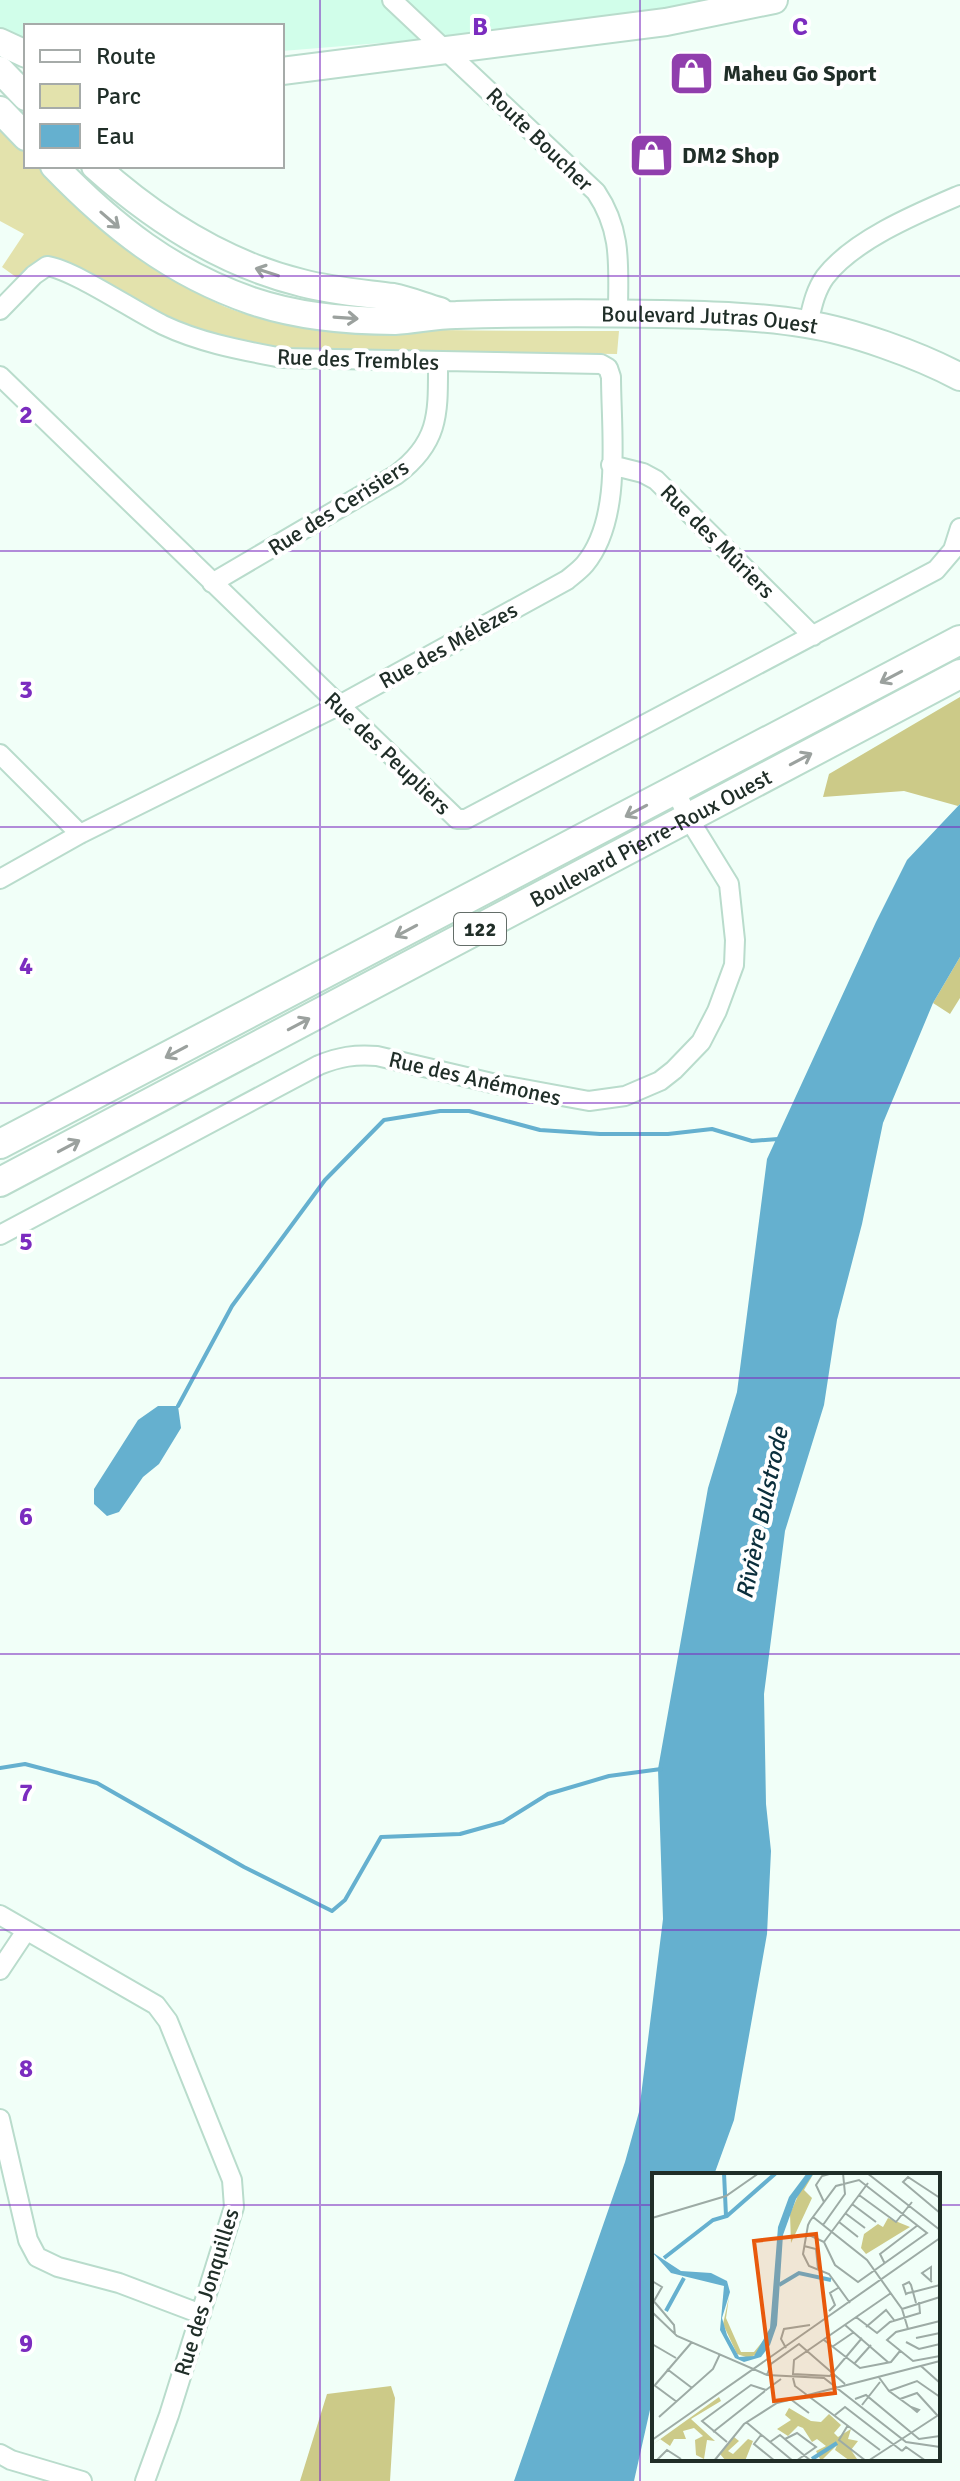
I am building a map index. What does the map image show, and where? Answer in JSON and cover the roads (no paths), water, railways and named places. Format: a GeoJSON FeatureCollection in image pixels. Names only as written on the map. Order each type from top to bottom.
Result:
{"type":"FeatureCollection","features":[{"type":"Feature","properties":{"kind":"main road"},"geometry":{"type":"LineString","coordinates":[[284,71],[637,26],[718,6],[774,0]]}},
{"type":"Feature","properties":{"kind":"main road"},"geometry":{"type":"LineString","coordinates":[[0,42],[24,53]]}},
{"type":"Feature","properties":{"kind":"main road"},"geometry":{"type":"LineString","coordinates":[[0,70],[24,97]]}},
{"type":"Feature","properties":{"kind":"main road"},"geometry":{"type":"LineString","coordinates":[[24,100],[0,107],[24,135]]}},
{"type":"Feature","properties":{"kind":"main road","name":"Boulevard Jutras Ouest"},"geometry":{"type":"LineString","coordinates":[[56,168],[110,221],[143,247],[179,269],[252,301],[333,317],[396,321],[451,315],[618,314],[757,318],[808,324],[904,353],[960,377]]}},
{"type":"Feature","properties":{"kind":"main road","name":"Boulevard Jutras Ouest"},"geometry":{"type":"LineString","coordinates":[[101,169],[158,217],[257,270],[302,283],[396,298],[451,315]]}},
{"type":"Feature","properties":{"kind":"main road","name":"Boulevard Pierre-Roux Ouest"},"geometry":{"type":"LineString","coordinates":[[0,1144],[960,640]]}},
{"type":"Feature","properties":{"kind":"main road","name":"Boulevard Pierre-Roux Ouest"},"geometry":{"type":"LineString","coordinates":[[0,1182],[960,674]]}},
{"type":"Feature","properties":{"kind":"street","name":"Route Boucher"},"geometry":{"type":"LineString","coordinates":[[392,0],[585,181],[602,201],[616,232],[618,314]]}},
{"type":"Feature","properties":{"kind":"street"},"geometry":{"type":"LineString","coordinates":[[808,324],[813,299],[824,278],[837,264],[920,212],[960,195]]}},
{"type":"Feature","properties":{"kind":"street","name":"Rue des Trembles"},"geometry":{"type":"LineString","coordinates":[[0,310],[42,269],[54,267],[167,327],[233,349],[282,358],[601,364],[608,368]]}},
{"type":"Feature","properties":{"kind":"street","name":"Rue des Cerisiers"},"geometry":{"type":"LineString","coordinates":[[212,583],[413,462],[426,446],[436,423],[438,362]]}},
{"type":"Feature","properties":{"kind":"street","name":"Rue des Mélèzes"},"geometry":{"type":"LineString","coordinates":[[0,879],[80,834],[338,706],[567,580],[585,565],[597,547],[611,495],[608,368]]}},
{"type":"Feature","properties":{"kind":"street","name":"Rue des Peupliers"},"geometry":{"type":"LineString","coordinates":[[0,376],[457,819],[466,819],[936,570],[953,550],[960,528]]}},
{"type":"Feature","properties":{"kind":"street","name":"Rue des Mûriers"},"geometry":{"type":"LineString","coordinates":[[611,465],[643,473],[656,480],[813,636]]}},
{"type":"Feature","properties":{"kind":"street"},"geometry":{"type":"LineString","coordinates":[[0,754],[80,834]]}},
{"type":"Feature","properties":{"kind":"street","name":"Rue des Anémones"},"geometry":{"type":"LineString","coordinates":[[0,1235],[319,1065],[341,1057],[359,1054],[377,1056],[496,1084],[589,1101],[625,1096],[660,1081],[701,1042],[717,1011],[734,965],[735,940],[729,884],[675,790]]}},
{"type":"Feature","properties":{"kind":"street","name":"Rue des Jonquilles"},"geometry":{"type":"LineString","coordinates":[[0,1915],[156,2005],[168,2021],[232,2180],[234,2207],[145,2481]]}},
{"type":"Feature","properties":{"kind":"street"},"geometry":{"type":"LineString","coordinates":[[0,1970],[26,1931]]}},
{"type":"Feature","properties":{"kind":"street"},"geometry":{"type":"LineString","coordinates":[[0,2119],[28,2240],[37,2257],[58,2267],[119,2283],[201,2314]]}},
{"type":"Feature","properties":{"kind":"street"},"geometry":{"type":"LineString","coordinates":[[0,2454],[82,2481]]}},
{"type":"Feature","properties":{"kind":"water","name":"Rivière Bulstrode"},"geometry":{"type":"Polygon","coordinates":[[[960,804],[960,957],[933,1003],[883,1123],[862,1224],[837,1320],[824,1405],[785,1531],[764,1694],[766,1804],[771,1851],[767,1934],[734,2120],[715,2173],[652,2173],[652,2401],[634,2481],[514,2481],[625,2162],[639,2112],[663,1919],[658,1769],[708,1488],[737,1392],[767,1159],[907,860],[960,804]]]}},
{"type":"Feature","properties":{"kind":"water"},"geometry":{"type":"Polygon","coordinates":[[[158,1406],[178,1406],[181,1428],[159,1464],[143,1477],[119,1512],[107,1516],[94,1504],[94,1489],[138,1420],[158,1406]]]}},
{"type":"Feature","properties":{"kind":"waterway"},"geometry":{"type":"LineString","coordinates":[[178,1406],[232,1306],[325,1180],[384,1120],[440,1111],[469,1111],[540,1130],[668,1134],[712,1129],[752,1141],[778,1139]]}},
{"type":"Feature","properties":{"kind":"waterway"},"geometry":{"type":"LineString","coordinates":[[0,1768],[25,1764],[97,1783],[244,1867],[332,1911],[345,1900],[381,1837],[460,1834],[503,1822],[548,1794],[609,1776],[661,1769]]}},
{"type":"Feature","properties":{"kind":"place","name":"Maheu Go Sport"},"geometry":{"type":"Point","coordinates":[692,73]}},
{"type":"Feature","properties":{"kind":"place","name":"DM2 Shop"},"geometry":{"type":"Point","coordinates":[651,155]}}]}
